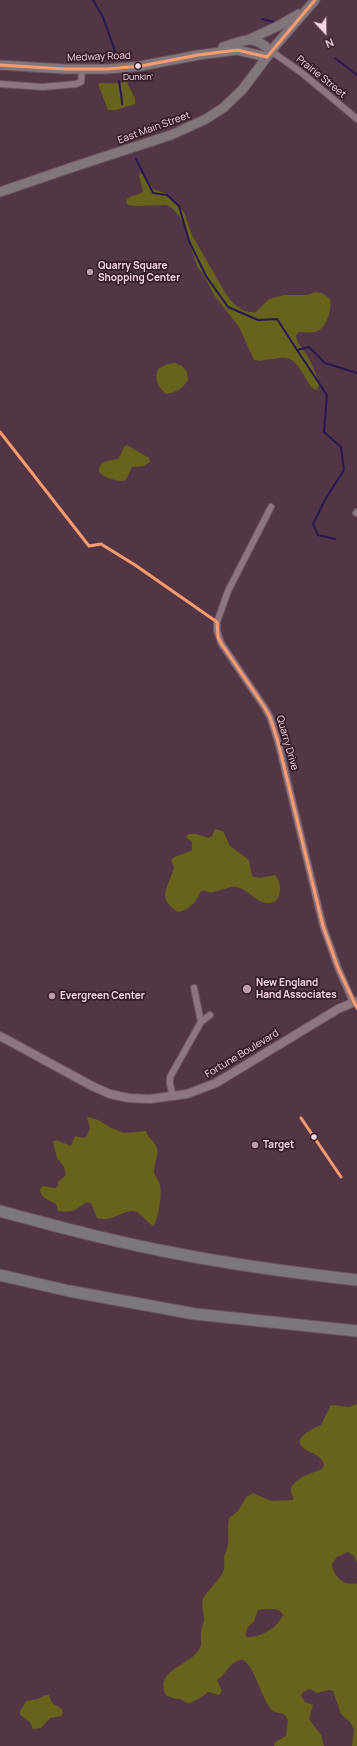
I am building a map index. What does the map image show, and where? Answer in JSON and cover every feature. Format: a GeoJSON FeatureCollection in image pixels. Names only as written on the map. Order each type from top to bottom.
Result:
{"type":"FeatureCollection","features":[{"type":"Feature","properties":{"kind":"highway"},"geometry":{"type":"LineString","coordinates":[[0,1211],[113,1241],[175,1254],[246,1266],[357,1280]]}},
{"type":"Feature","properties":{"kind":"highway"},"geometry":{"type":"LineString","coordinates":[[0,1275],[69,1291],[195,1314],[357,1331]]}},
{"type":"Feature","properties":{"kind":"main road"},"geometry":{"type":"LineString","coordinates":[[243,41],[278,26],[312,3]]}},
{"type":"Feature","properties":{"kind":"main road","name":"East Main Street"},"geometry":{"type":"LineString","coordinates":[[0,192],[73,166],[171,135],[200,123],[218,112],[238,94],[312,3]]}},
{"type":"Feature","properties":{"kind":"main road","name":"Medway Road"},"geometry":{"type":"LineString","coordinates":[[198,55],[243,41],[257,40],[269,54]]}},
{"type":"Feature","properties":{"kind":"main road","name":"Medway Road"},"geometry":{"type":"LineString","coordinates":[[0,65],[82,70],[128,67],[237,50],[269,54]]}},
{"type":"Feature","properties":{"kind":"main road","name":"Fortune Boulevard"},"geometry":{"type":"LineString","coordinates":[[0,1036],[92,1086],[110,1094],[150,1100],[174,1097],[193,1092],[216,1083],[338,1009],[355,1001]]}},
{"type":"Feature","properties":{"kind":"street","name":"Prairie Street"},"geometry":{"type":"LineString","coordinates":[[269,54],[302,73],[357,119]]}},
{"type":"Feature","properties":{"kind":"street"},"geometry":{"type":"LineString","coordinates":[[0,84],[43,87],[76,84],[81,82],[82,70]]}},
{"type":"Feature","properties":{"kind":"street","name":"Quarry Drive"},"geometry":{"type":"LineString","coordinates":[[271,507],[228,592],[217,622],[217,631],[221,642],[270,717],[278,742],[323,926],[338,968],[355,1001]]}},
{"type":"Feature","properties":{"kind":"street"},"geometry":{"type":"LineString","coordinates":[[194,988],[201,1022]]}},
{"type":"Feature","properties":{"kind":"street"},"geometry":{"type":"LineString","coordinates":[[174,1097],[170,1084],[170,1077],[201,1022],[210,1015]]}},
{"type":"Feature","properties":{"kind":"shaded area"},"geometry":{"type":"Polygon","coordinates":[[[126,81],[135,98],[135,104],[116,110],[108,110],[98,84],[126,81]]]}},
{"type":"Feature","properties":{"kind":"shaded area"},"geometry":{"type":"Polygon","coordinates":[[[140,173],[144,175],[153,189],[167,194],[184,212],[192,235],[226,294],[239,308],[256,312],[269,299],[284,295],[307,295],[315,292],[322,293],[330,299],[328,318],[323,327],[315,332],[299,332],[296,335],[299,344],[315,371],[319,385],[317,390],[310,386],[298,366],[291,360],[280,358],[261,361],[254,360],[239,327],[214,295],[197,266],[182,220],[172,208],[166,205],[138,206],[128,205],[126,202],[127,199],[143,191],[139,176],[140,173]]]}},
{"type":"Feature","properties":{"kind":"shaded area"},"geometry":{"type":"Polygon","coordinates":[[[175,363],[182,366],[187,372],[188,380],[179,390],[166,394],[159,386],[156,377],[158,369],[167,364],[175,363]]]}},
{"type":"Feature","properties":{"kind":"shaded area"},"geometry":{"type":"Polygon","coordinates":[[[127,445],[149,458],[150,462],[144,466],[132,467],[124,481],[110,479],[101,474],[99,472],[99,468],[101,465],[119,458],[124,447],[127,445]]]}},
{"type":"Feature","properties":{"kind":"shaded area"},"geometry":{"type":"Polygon","coordinates":[[[215,829],[223,831],[230,846],[249,860],[252,876],[259,878],[275,875],[279,882],[280,891],[279,896],[274,902],[265,903],[245,891],[234,887],[213,892],[201,891],[192,904],[183,911],[178,912],[171,907],[165,897],[167,886],[174,867],[171,860],[192,850],[192,842],[186,837],[188,834],[197,834],[208,838],[212,836],[215,829]]]}},
{"type":"Feature","properties":{"kind":"shaded area"},"geometry":{"type":"Polygon","coordinates":[[[87,1117],[98,1120],[123,1133],[146,1131],[148,1136],[155,1144],[157,1154],[154,1171],[159,1181],[161,1195],[159,1211],[154,1226],[134,1211],[125,1212],[107,1219],[97,1218],[91,1203],[87,1202],[77,1209],[68,1212],[58,1211],[56,1204],[45,1198],[40,1192],[40,1189],[43,1186],[55,1188],[58,1186],[58,1182],[66,1175],[64,1167],[57,1158],[53,1142],[56,1140],[71,1146],[75,1136],[83,1138],[87,1136],[90,1128],[87,1117]]]}},
{"type":"Feature","properties":{"kind":"shaded area"},"geometry":{"type":"Polygon","coordinates":[[[357,1404],[357,1563],[354,1556],[348,1552],[337,1557],[332,1564],[334,1573],[340,1580],[352,1584],[357,1583],[357,1746],[352,1746],[354,1729],[350,1722],[341,1714],[333,1691],[329,1690],[317,1693],[310,1689],[303,1692],[301,1696],[305,1702],[313,1705],[309,1719],[321,1735],[324,1746],[274,1746],[275,1742],[286,1736],[288,1720],[284,1714],[275,1712],[268,1706],[250,1666],[245,1662],[241,1660],[237,1661],[231,1665],[217,1680],[222,1691],[219,1695],[208,1692],[193,1702],[188,1703],[181,1699],[172,1698],[166,1695],[164,1686],[165,1679],[176,1668],[191,1658],[201,1645],[201,1631],[204,1621],[202,1602],[206,1594],[224,1570],[224,1557],[228,1545],[229,1518],[238,1511],[246,1497],[253,1493],[271,1501],[292,1500],[294,1498],[291,1492],[291,1487],[299,1479],[322,1469],[324,1465],[319,1457],[304,1449],[299,1441],[308,1431],[321,1425],[330,1406],[349,1407],[357,1404]],[[276,1609],[258,1610],[254,1621],[248,1627],[245,1634],[247,1637],[263,1634],[277,1624],[281,1619],[283,1615],[280,1611],[276,1609]]]}},
{"type":"Feature","properties":{"kind":"shaded area"},"geometry":{"type":"Polygon","coordinates":[[[45,1695],[49,1695],[52,1703],[62,1709],[63,1713],[61,1716],[50,1718],[41,1728],[33,1729],[30,1722],[20,1715],[20,1711],[26,1701],[38,1699],[45,1695]]]}},
{"type":"Feature","properties":{"kind":"waterway"},"geometry":{"type":"LineString","coordinates":[[93,0],[103,17],[117,57]]}},
{"type":"Feature","properties":{"kind":"waterway"},"geometry":{"type":"LineString","coordinates":[[262,19],[274,22]]}},
{"type":"Feature","properties":{"kind":"waterway"},"geometry":{"type":"LineString","coordinates":[[335,58],[357,75]]}},
{"type":"Feature","properties":{"kind":"waterway"},"geometry":{"type":"LineString","coordinates":[[119,81],[122,104]]}},
{"type":"Feature","properties":{"kind":"waterway"},"geometry":{"type":"LineString","coordinates":[[136,159],[153,193],[167,195],[179,206],[189,241],[206,276],[228,307],[258,320],[277,319],[297,350],[309,347],[325,363],[357,373]]}},
{"type":"Feature","properties":{"kind":"waterway"},"geometry":{"type":"LineString","coordinates":[[297,350],[327,395],[324,432],[341,447],[344,470],[326,498],[313,524],[318,535],[335,539]]}},
{"type":"Feature","properties":{"kind":"transit line"},"geometry":{"type":"LineString","coordinates":[[0,65],[65,69],[107,69],[141,66],[198,55],[237,50],[267,57],[315,0]]}},
{"type":"Feature","properties":{"kind":"transit line"},"geometry":{"type":"LineString","coordinates":[[0,432],[89,546],[101,544],[135,565],[217,622],[218,637],[221,643],[270,717],[278,742],[323,926],[338,968],[357,1008]]}},
{"type":"Feature","properties":{"kind":"transit line"},"geometry":{"type":"LineString","coordinates":[[301,1118],[341,1177]]}},
{"type":"Feature","properties":{"kind":"place","name":"Dunkin'"},"geometry":{"type":"Point","coordinates":[138,66]}},
{"type":"Feature","properties":{"kind":"place","name":"Quarry Square Shopping Center"},"geometry":{"type":"Point","coordinates":[90,272]}},
{"type":"Feature","properties":{"kind":"place","name":"New England Hand Associates"},"geometry":{"type":"Point","coordinates":[247,989]}},
{"type":"Feature","properties":{"kind":"place","name":"Evergreen Center"},"geometry":{"type":"Point","coordinates":[52,996]}},
{"type":"Feature","properties":{"kind":"place","name":"Target"},"geometry":{"type":"Point","coordinates":[255,1145]}}]}
